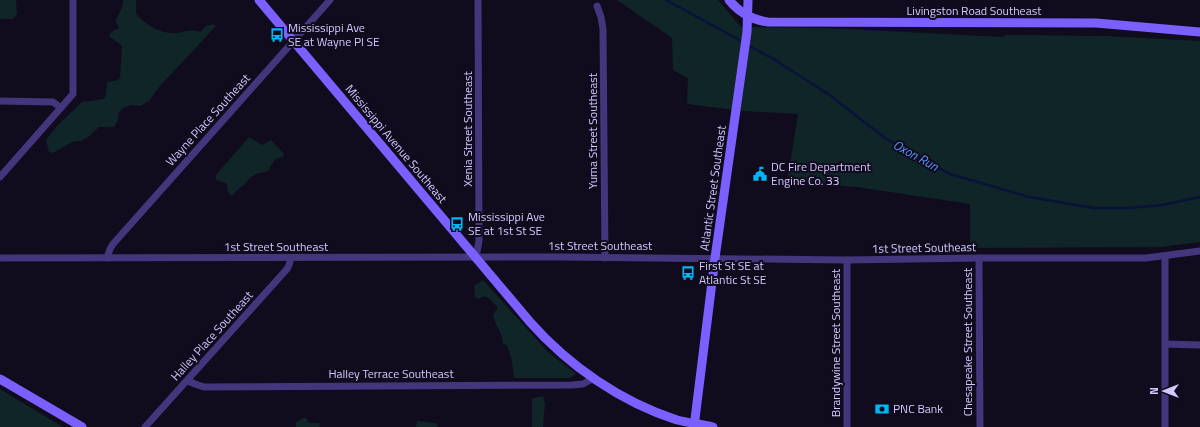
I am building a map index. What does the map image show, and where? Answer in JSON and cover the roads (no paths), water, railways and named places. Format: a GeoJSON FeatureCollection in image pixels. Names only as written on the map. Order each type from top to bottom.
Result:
{"type":"FeatureCollection","features":[{"type":"Feature","properties":{"kind":"street"},"geometry":{"type":"LineString","coordinates":[[0,177],[73,94],[73,0]]}},
{"type":"Feature","properties":{"kind":"street","name":"Mississippi Avenue Southeast"},"geometry":{"type":"LineString","coordinates":[[259,0],[536,329],[563,355],[612,390],[644,406],[694,425],[713,427]]}},
{"type":"Feature","properties":{"kind":"street","name":"Wayne Place Southeast"},"geometry":{"type":"LineString","coordinates":[[107,258],[113,244],[330,0]]}},
{"type":"Feature","properties":{"kind":"street","name":"Xenia Street Southeast"},"geometry":{"type":"LineString","coordinates":[[476,257],[479,241],[478,0]]}},
{"type":"Feature","properties":{"kind":"street"},"geometry":{"type":"LineString","coordinates":[[729,0],[748,16]]}},
{"type":"Feature","properties":{"kind":"street","name":"Atlantic Street Southeast"},"geometry":{"type":"LineString","coordinates":[[694,425],[715,258],[748,26],[748,0]]}},
{"type":"Feature","properties":{"kind":"street","name":"Yuma Street Southeast"},"geometry":{"type":"LineString","coordinates":[[597,6],[603,29],[605,258]]}},
{"type":"Feature","properties":{"kind":"street","name":"Livingston Road Southeast"},"geometry":{"type":"LineString","coordinates":[[748,16],[763,21],[777,22],[1096,23],[1200,32]]}},
{"type":"Feature","properties":{"kind":"street"},"geometry":{"type":"LineString","coordinates":[[0,101],[53,102],[61,108]]}},
{"type":"Feature","properties":{"kind":"street","name":"1st Street Southeast"},"geometry":{"type":"LineString","coordinates":[[0,258],[476,257],[847,260],[1141,258],[1200,251]]}},
{"type":"Feature","properties":{"kind":"street"},"geometry":{"type":"LineString","coordinates":[[1165,256],[1165,427]]}},
{"type":"Feature","properties":{"kind":"street","name":"Halley Place Southeast"},"geometry":{"type":"LineString","coordinates":[[146,427],[288,267],[290,258]]}},
{"type":"Feature","properties":{"kind":"street","name":"Chesapeake Street Southeast"},"geometry":{"type":"LineString","coordinates":[[979,258],[980,427]]}},
{"type":"Feature","properties":{"kind":"street","name":"Brandywine Street Southeast"},"geometry":{"type":"LineString","coordinates":[[847,260],[847,427]]}},
{"type":"Feature","properties":{"kind":"street"},"geometry":{"type":"LineString","coordinates":[[1165,344],[1200,344]]}},
{"type":"Feature","properties":{"kind":"street","name":"Halley Terrace Southeast"},"geometry":{"type":"LineString","coordinates":[[188,381],[204,386],[572,385],[583,384],[594,378]]}},
{"type":"Feature","properties":{"kind":"street"},"geometry":{"type":"LineString","coordinates":[[0,379],[82,427]]}},
{"type":"Feature","properties":{"kind":"waterway","name":"Oxon Run"},"geometry":{"type":"LineString","coordinates":[[666,0],[743,42]]}},
{"type":"Feature","properties":{"kind":"waterway","name":"Oxon Run"},"geometry":{"type":"LineString","coordinates":[[747,45],[772,58],[831,96],[885,138],[950,174],[1029,197],[1094,208],[1128,208],[1162,205],[1200,197]]}},
{"type":"Feature","properties":{"kind":"place","name":"Mississippi Ave SE at Wayne Pl SE"},"geometry":{"type":"Point","coordinates":[277,35]}},
{"type":"Feature","properties":{"kind":"place","name":"DC Fire Department Engine Co. 33"},"geometry":{"type":"Point","coordinates":[760,174]}},
{"type":"Feature","properties":{"kind":"place","name":"Mississippi Ave SE at 1st St SE"},"geometry":{"type":"Point","coordinates":[457,224]}},
{"type":"Feature","properties":{"kind":"place","name":"First St SE at Atlantic St SE"},"geometry":{"type":"Point","coordinates":[688,273]}},
{"type":"Feature","properties":{"kind":"place","name":"PNC Bank"},"geometry":{"type":"Point","coordinates":[882,409]}}]}
